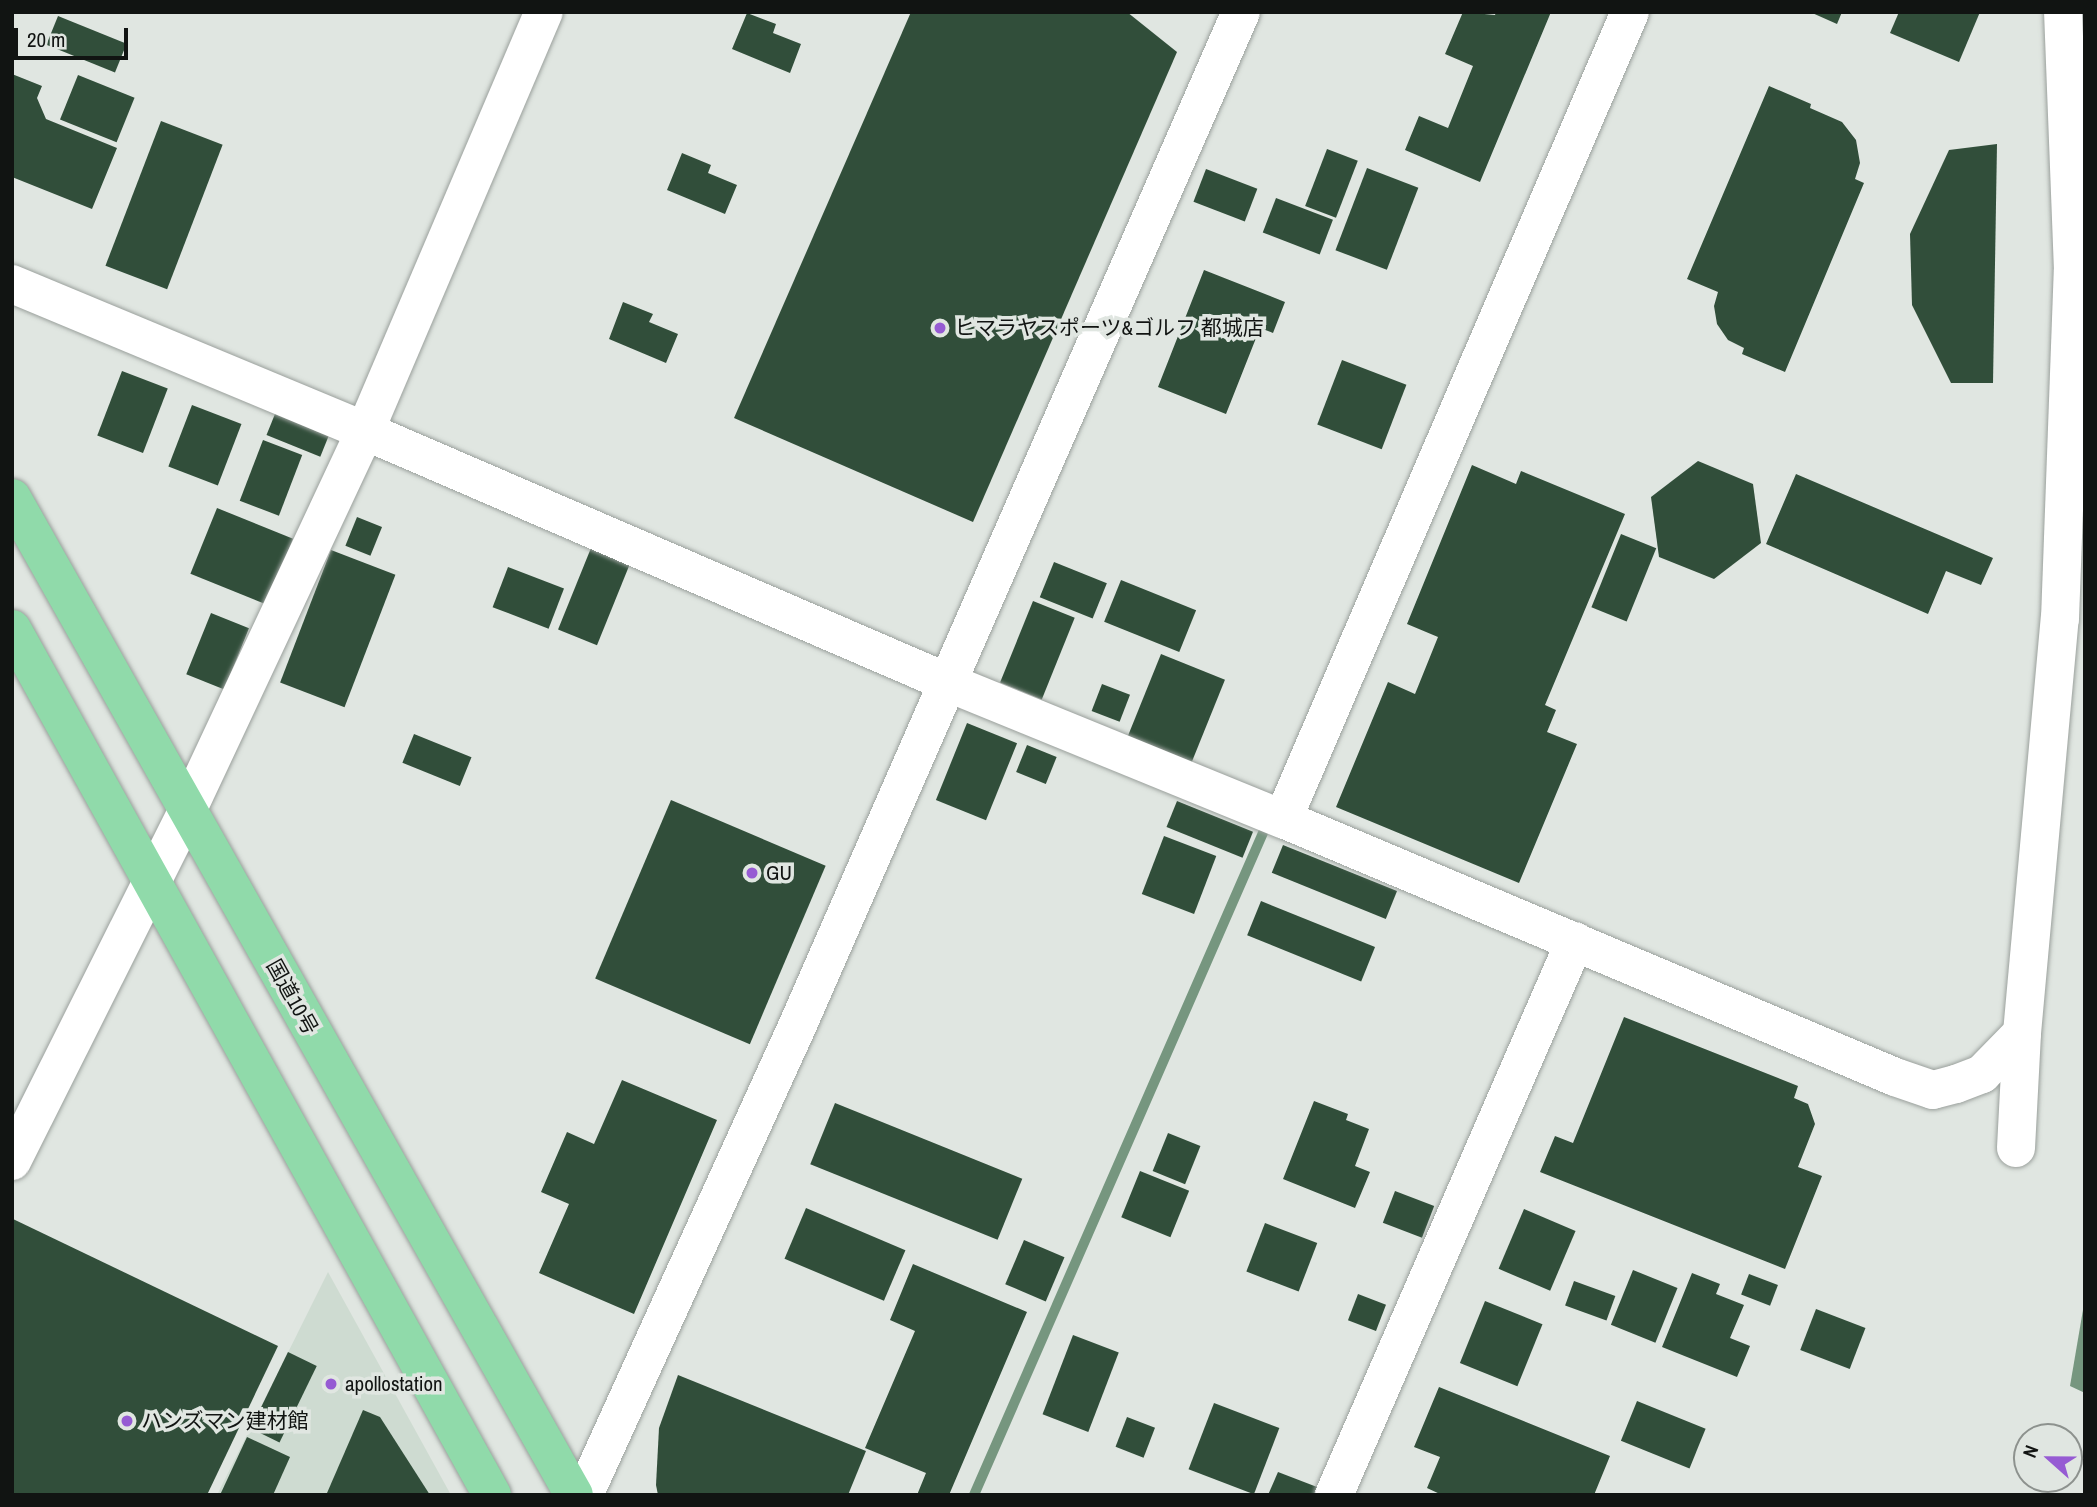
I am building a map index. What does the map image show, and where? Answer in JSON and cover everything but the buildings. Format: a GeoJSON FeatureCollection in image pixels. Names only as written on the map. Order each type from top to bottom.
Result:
{"type":"FeatureCollection","features":[{"type":"Feature","properties":{"kind":"highway","name":"国道10号"},"geometry":{"type":"LineString","coordinates":[[12,498],[573,1495]]}},
{"type":"Feature","properties":{"kind":"highway"},"geometry":{"type":"LineString","coordinates":[[12,629],[153,878],[492,1495]]}},
{"type":"Feature","properties":{"kind":"street"},"geometry":{"type":"LineString","coordinates":[[12,1161],[187,811],[365,431],[544,12]]}},
{"type":"Feature","properties":{"kind":"street"},"geometry":{"type":"LineString","coordinates":[[584,1495],[796,1029],[1241,12]]}},
{"type":"Feature","properties":{"kind":"street"},"geometry":{"type":"LineString","coordinates":[[1283,819],[1630,12]]}},
{"type":"Feature","properties":{"kind":"street"},"geometry":{"type":"LineString","coordinates":[[2016,1148],[2022,1033],[2060,619],[2073,271],[2063,12]]}},
{"type":"Feature","properties":{"kind":"street"},"geometry":{"type":"LineString","coordinates":[[12,284],[365,431],[949,683],[1576,941],[1895,1077],[1933,1090],[1982,1074],[2022,1033]]}},
{"type":"Feature","properties":{"kind":"street"},"geometry":{"type":"LineString","coordinates":[[1334,1495],[1576,941]]}},
{"type":"Feature","properties":{"kind":"shaded area","name":"apollostation"},"geometry":{"type":"Polygon","coordinates":[[[328,1272],[451,1495],[217,1495],[328,1272]]]}},
{"type":"Feature","properties":{"kind":"shaded area"},"geometry":{"type":"Polygon","coordinates":[[[2085,1298],[2085,1393],[2070,1386],[2085,1298]]]}},
{"type":"Feature","properties":{"kind":"waterway"},"geometry":{"type":"LineString","coordinates":[[974,1495],[1263,833]]}},
{"type":"Feature","properties":{"kind":"place","name":"ヒマラヤスポーツ&ゴルフ 都城店"},"geometry":{"type":"Point","coordinates":[940,328]}},
{"type":"Feature","properties":{"kind":"place","name":"GU"},"geometry":{"type":"Point","coordinates":[752,873]}},
{"type":"Feature","properties":{"kind":"place","name":"apollostation"},"geometry":{"type":"Point","coordinates":[331,1384]}},
{"type":"Feature","properties":{"kind":"place","name":"ハンズマン建材館"},"geometry":{"type":"Point","coordinates":[127,1421]}}]}
